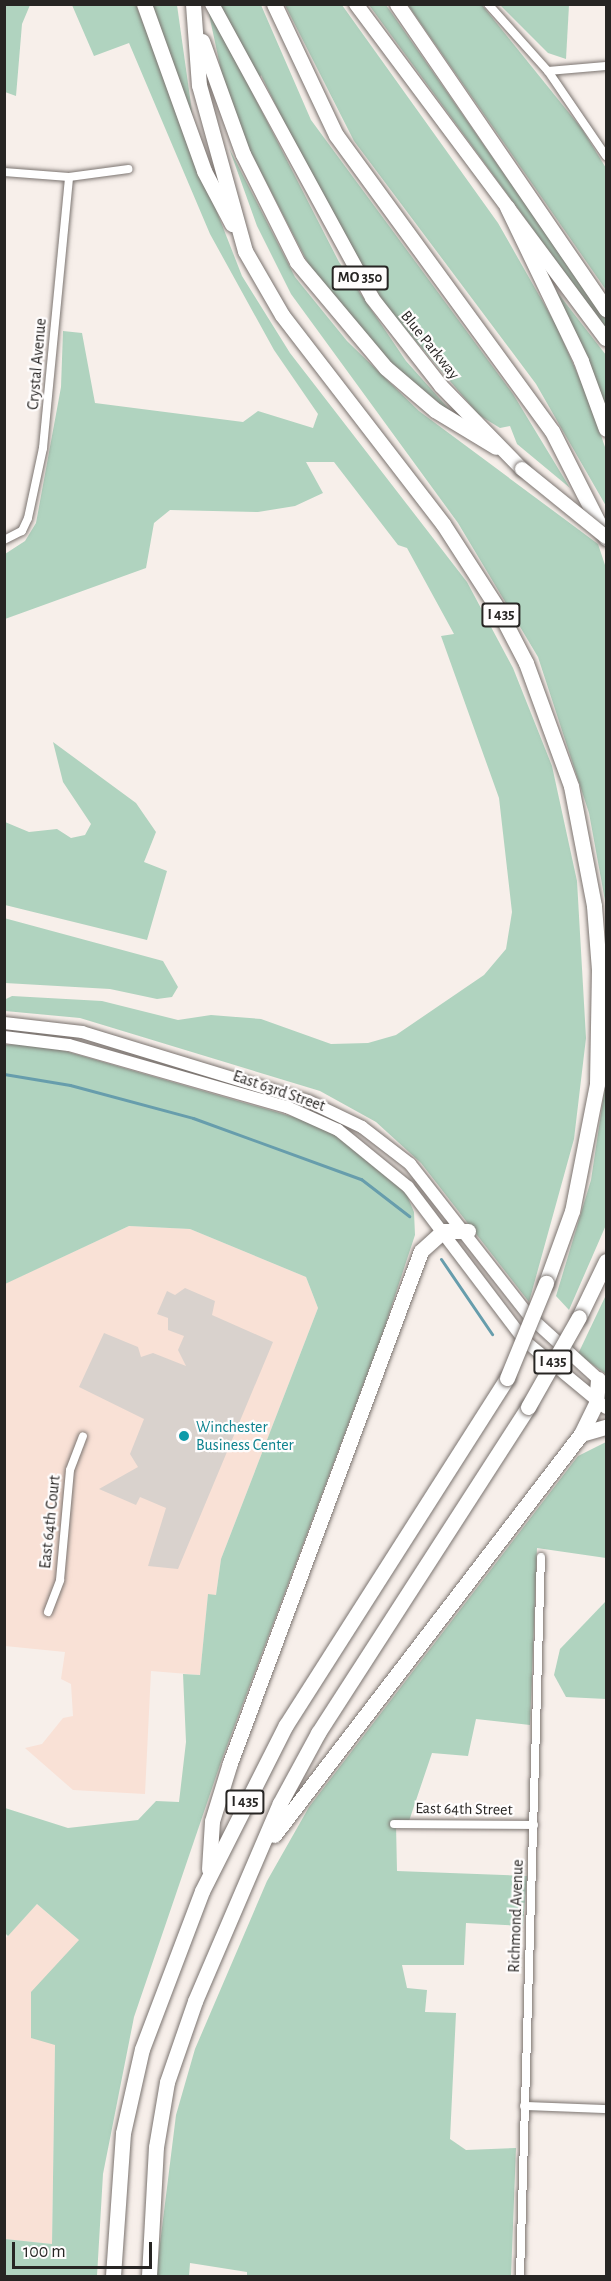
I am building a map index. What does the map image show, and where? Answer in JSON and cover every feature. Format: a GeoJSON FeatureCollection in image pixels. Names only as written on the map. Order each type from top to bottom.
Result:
{"type":"FeatureCollection","features":[{"type":"Feature","properties":{"kind":"highway"},"geometry":{"type":"LineString","coordinates":[[144,4],[204,171],[245,251]]}},
{"type":"Feature","properties":{"kind":"highway","name":"Blue Parkway"},"geometry":{"type":"LineString","coordinates":[[212,4],[255,88],[372,298],[496,447],[606,537]]}},
{"type":"Feature","properties":{"kind":"highway"},"geometry":{"type":"LineString","coordinates":[[274,4],[336,135],[552,431],[606,537]]}},
{"type":"Feature","properties":{"kind":"highway"},"geometry":{"type":"LineString","coordinates":[[356,4],[606,339]]}},
{"type":"Feature","properties":{"kind":"highway"},"geometry":{"type":"LineString","coordinates":[[397,4],[606,309]]}},
{"type":"Feature","properties":{"kind":"highway"},"geometry":{"type":"LineString","coordinates":[[193,9],[223,106],[297,262],[386,368],[435,410],[496,447]]}},
{"type":"Feature","properties":{"kind":"highway","name":"I 435"},"geometry":{"type":"LineString","coordinates":[[113,2277],[123,2133],[142,2049],[209,1877],[286,1725],[507,1378],[546,1283],[572,1211],[597,1084],[599,969],[594,906],[571,786],[526,663],[498,609],[443,524],[282,315],[245,251],[199,85],[193,9]]}},
{"type":"Feature","properties":{"kind":"highway"},"geometry":{"type":"LineString","coordinates":[[507,207],[581,361],[606,429]]}},
{"type":"Feature","properties":{"kind":"highway"},"geometry":{"type":"LineString","coordinates":[[209,1877],[212,1821],[253,1698],[421,1251],[444,1231],[468,1231]]}},
{"type":"Feature","properties":{"kind":"highway","name":"I 435"},"geometry":{"type":"LineString","coordinates":[[149,2277],[156,2147],[167,2082],[195,2001],[255,1863],[318,1733],[528,1407],[579,1317],[606,1261]]}},
{"type":"Feature","properties":{"kind":"highway"},"geometry":{"type":"LineString","coordinates":[[255,1863],[322,1766],[581,1434],[601,1406],[602,1382]]}},
{"type":"Feature","properties":{"kind":"highway"},"geometry":{"type":"LineString","coordinates":[[581,1434],[606,1427]]}},
{"type":"Feature","properties":{"kind":"main road","name":"East 63rd Street"},"geometry":{"type":"LineString","coordinates":[[4,1023],[82,1032],[336,1113],[410,1164],[468,1231],[529,1316],[602,1382]]}},
{"type":"Feature","properties":{"kind":"main road","name":"East 63rd Street"},"geometry":{"type":"LineString","coordinates":[[4,1037],[69,1045],[312,1118],[378,1159],[444,1231],[514,1329],[601,1406]]}},
{"type":"Feature","properties":{"kind":"street"},"geometry":{"type":"LineString","coordinates":[[488,4],[548,70],[606,156]]}},
{"type":"Feature","properties":{"kind":"street"},"geometry":{"type":"LineString","coordinates":[[548,70],[606,66]]}},
{"type":"Feature","properties":{"kind":"street"},"geometry":{"type":"LineString","coordinates":[[4,172],[69,177],[128,169]]}},
{"type":"Feature","properties":{"kind":"street","name":"Crystal Avenue"},"geometry":{"type":"LineString","coordinates":[[4,540],[22,531],[28,518],[43,448],[69,177]]}},
{"type":"Feature","properties":{"kind":"street","name":"East 64th Court"},"geometry":{"type":"LineString","coordinates":[[48,1612],[60,1580],[70,1470],[83,1436]]}},
{"type":"Feature","properties":{"kind":"street","name":"Richmond Avenue"},"geometry":{"type":"LineString","coordinates":[[520,2277],[541,1557]]}},
{"type":"Feature","properties":{"kind":"street","name":"East 64th Street"},"geometry":{"type":"LineString","coordinates":[[394,1824],[534,1825]]}},
{"type":"Feature","properties":{"kind":"street"},"geometry":{"type":"LineString","coordinates":[[524,2106],[606,2109]]}},
{"type":"Feature","properties":{"kind":"shaded area"},"geometry":{"type":"Polygon","coordinates":[[[129,1226],[190,1229],[306,1277],[318,1308],[221,1559],[216,1595],[208,1595],[200,1675],[151,1671],[145,1794],[73,1790],[25,1748],[42,1744],[63,1718],[73,1716],[71,1684],[61,1679],[65,1652],[5,1646],[4,1284],[129,1226]]]}},
{"type":"Feature","properties":{"kind":"shaded area"},"geometry":{"type":"Polygon","coordinates":[[[37,1904],[79,1940],[55,2045],[52,2244],[5,2239],[4,1940],[37,1904]]]}},
{"type":"Feature","properties":{"kind":"green space"},"geometry":{"type":"Polygon","coordinates":[[[5,4],[30,5],[22,24],[16,96],[5,92],[5,4]]]}},
{"type":"Feature","properties":{"kind":"green space"},"geometry":{"type":"Polygon","coordinates":[[[72,5],[136,5],[242,276],[290,353],[467,582],[513,668],[552,766],[577,881],[586,1038],[574,1139],[529,1302],[421,1163],[376,1122],[320,1091],[80,1018],[5,1011],[4,1000],[12,996],[102,1001],[178,1020],[211,1015],[261,1019],[331,1044],[368,1043],[396,1035],[484,975],[506,949],[512,912],[499,798],[441,636],[454,634],[407,548],[398,545],[334,462],[306,462],[323,493],[295,506],[258,512],[170,510],[154,523],[146,568],[5,619],[5,554],[25,541],[36,523],[61,387],[63,331],[82,333],[95,403],[243,422],[258,411],[313,428],[318,414],[274,350],[210,234],[129,43],[94,56],[72,5]]]}},
{"type":"Feature","properties":{"kind":"green space"},"geometry":{"type":"Polygon","coordinates":[[[150,5],[177,5],[194,126],[150,5]]]}},
{"type":"Feature","properties":{"kind":"green space"},"geometry":{"type":"Polygon","coordinates":[[[207,5],[261,5],[311,120],[513,394],[570,488],[517,444],[510,426],[500,428],[479,415],[385,305],[303,161],[261,75],[252,92],[339,262],[406,361],[457,418],[383,356],[309,265],[230,112],[207,5]]]}},
{"type":"Feature","properties":{"kind":"green space"},"geometry":{"type":"Polygon","coordinates":[[[285,5],[342,5],[498,223],[556,325],[589,400],[606,450],[606,506],[536,384],[354,141],[285,5]]]}},
{"type":"Feature","properties":{"kind":"green space"},"geometry":{"type":"Polygon","coordinates":[[[369,5],[386,5],[606,320],[606,329],[369,5]]]}},
{"type":"Feature","properties":{"kind":"green space"},"geometry":{"type":"Polygon","coordinates":[[[408,5],[482,5],[582,129],[606,168],[606,290],[408,5]]]}},
{"type":"Feature","properties":{"kind":"green space"},"geometry":{"type":"Polygon","coordinates":[[[500,5],[569,5],[566,59],[548,53],[500,5]]]}},
{"type":"Feature","properties":{"kind":"green space"},"geometry":{"type":"Polygon","coordinates":[[[229,148],[295,277],[347,341],[419,411],[598,544],[606,568],[606,906],[589,813],[538,657],[458,523],[291,294],[257,226],[229,148]]]}},
{"type":"Feature","properties":{"kind":"green space"},"geometry":{"type":"Polygon","coordinates":[[[550,283],[606,355],[606,410],[550,283]]]}},
{"type":"Feature","properties":{"kind":"green space"},"geometry":{"type":"Polygon","coordinates":[[[53,742],[136,803],[156,832],[144,862],[167,871],[147,940],[5,905],[5,822],[29,832],[57,829],[71,838],[85,835],[91,824],[63,782],[53,742]]]}},
{"type":"Feature","properties":{"kind":"green space"},"geometry":{"type":"Polygon","coordinates":[[[4,918],[163,961],[178,987],[172,997],[157,999],[110,989],[5,983],[4,918]]]}},
{"type":"Feature","properties":{"kind":"green space"},"geometry":{"type":"Polygon","coordinates":[[[5,1045],[51,1047],[304,1120],[340,1137],[406,1193],[414,1212],[415,1235],[383,1332],[222,1759],[134,2017],[103,2174],[97,2276],[5,2276],[5,2239],[52,2244],[55,2045],[31,2038],[31,1992],[79,1940],[37,1904],[8,1936],[5,1933],[5,1808],[68,1828],[138,1820],[156,1801],[179,1802],[186,1742],[183,1674],[200,1675],[208,1594],[216,1595],[221,1559],[318,1308],[306,1277],[190,1229],[129,1226],[5,1284],[5,1045]]]}},
{"type":"Feature","properties":{"kind":"green space"},"geometry":{"type":"Polygon","coordinates":[[[606,1080],[606,1225],[569,1310],[556,1296],[591,1180],[606,1080]]]}},
{"type":"Feature","properties":{"kind":"green space"},"geometry":{"type":"Polygon","coordinates":[[[606,1295],[606,1374],[578,1354],[606,1295]]]}},
{"type":"Feature","properties":{"kind":"green space"},"geometry":{"type":"Polygon","coordinates":[[[606,1442],[606,1558],[537,1548],[530,1725],[476,1719],[468,1756],[432,1753],[408,1824],[396,1824],[397,1871],[527,1876],[523,1926],[466,1923],[464,1965],[402,1965],[407,1988],[427,1990],[425,2012],[456,2013],[450,2139],[466,2150],[516,2148],[511,2276],[247,2276],[247,2272],[190,2263],[189,2276],[156,2276],[176,2115],[195,2049],[267,1881],[309,1807],[578,1456],[606,1442]]]}},
{"type":"Feature","properties":{"kind":"green space"},"geometry":{"type":"Polygon","coordinates":[[[606,1601],[606,1699],[566,1697],[554,1675],[560,1649],[606,1601]]]}},
{"type":"Feature","properties":{"kind":"building","name":"Winchester Business Center"},"geometry":{"type":"Polygon","coordinates":[[[185,1288],[215,1301],[212,1315],[273,1342],[178,1569],[148,1566],[166,1508],[140,1497],[136,1505],[99,1489],[138,1467],[130,1454],[144,1419],[79,1387],[104,1333],[138,1347],[141,1357],[153,1353],[186,1366],[178,1350],[184,1336],[168,1330],[168,1318],[157,1314],[167,1291],[175,1295],[185,1288]]]}},
{"type":"Feature","properties":{"kind":"waterway"},"geometry":{"type":"LineString","coordinates":[[4,1074],[70,1085],[193,1118],[361,1179],[409,1216]]}},
{"type":"Feature","properties":{"kind":"waterway"},"geometry":{"type":"LineString","coordinates":[[441,1259],[492,1334]]}},
{"type":"Feature","properties":{"kind":"place","name":"Winchester Business Center"},"geometry":{"type":"Point","coordinates":[184,1436]}}]}
